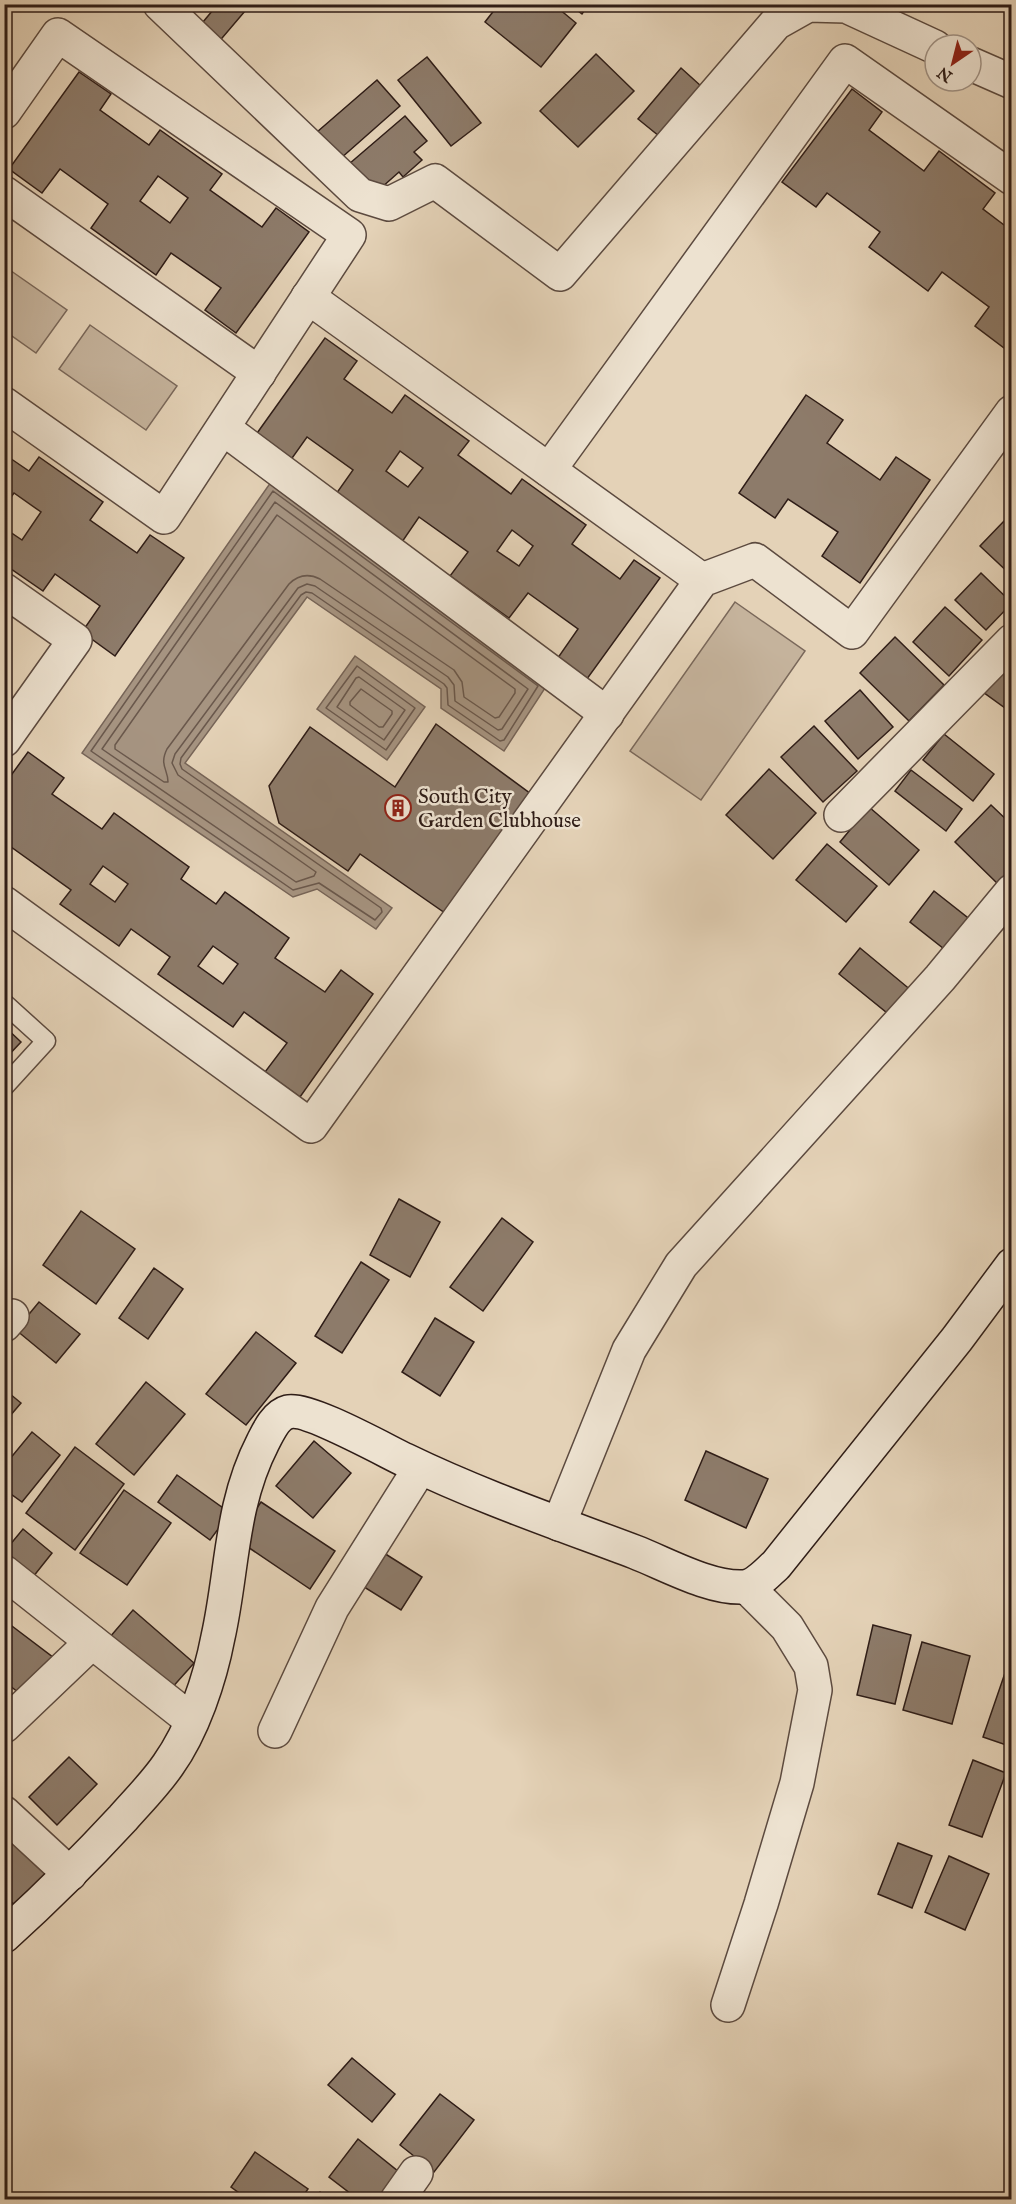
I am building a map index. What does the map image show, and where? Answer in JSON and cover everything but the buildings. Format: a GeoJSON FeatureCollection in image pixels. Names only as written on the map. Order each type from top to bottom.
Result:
{"type":"FeatureCollection","features":[{"type":"Feature","properties":{"kind":"street"},"geometry":{"type":"LineString","coordinates":[[160,4],[360,195],[389,204],[435,180],[560,274],[776,23],[808,5],[846,6],[923,41]]}},
{"type":"Feature","properties":{"kind":"street"},"geometry":{"type":"LineString","coordinates":[[4,112],[58,35],[349,235],[164,517],[4,404]]}},
{"type":"Feature","properties":{"kind":"street"},"geometry":{"type":"LineString","coordinates":[[549,470],[845,60],[1011,178]]}},
{"type":"Feature","properties":{"kind":"street"},"geometry":{"type":"LineString","coordinates":[[983,69],[1011,82]]}},
{"type":"Feature","properties":{"kind":"street"},"geometry":{"type":"LineString","coordinates":[[4,193],[259,373]]}},
{"type":"Feature","properties":{"kind":"street"},"geometry":{"type":"LineString","coordinates":[[308,297],[702,580]]}},
{"type":"Feature","properties":{"kind":"street"},"geometry":{"type":"LineString","coordinates":[[4,903],[311,1126],[702,580],[754,561],[852,632],[1011,412]]}},
{"type":"Feature","properties":{"kind":"street"},"geometry":{"type":"LineString","coordinates":[[224,428],[607,714]]}},
{"type":"Feature","properties":{"kind":"street"},"geometry":{"type":"LineString","coordinates":[[4,590],[75,640],[4,740]]}},
{"type":"Feature","properties":{"kind":"street"},"geometry":{"type":"LineString","coordinates":[[841,815],[1011,641]]}},
{"type":"Feature","properties":{"kind":"street"},"geometry":{"type":"LineString","coordinates":[[559,1524],[629,1350],[681,1265],[940,978],[1011,891]]}},
{"type":"Feature","properties":{"kind":"street"},"geometry":{"type":"LineString","coordinates":[[4,1936],[70,1874],[168,1765],[204,1690],[219,1637],[233,1533],[252,1464],[268,1431],[279,1417],[289,1411],[309,1415],[420,1468],[559,1524],[717,1584],[747,1587],[763,1577],[776,1564],[957,1339],[1011,1265]]}},
{"type":"Feature","properties":{"kind":"street"},"geometry":{"type":"LineString","coordinates":[[275,1731],[332,1608],[420,1468]]}},
{"type":"Feature","properties":{"kind":"street"},"geometry":{"type":"LineString","coordinates":[[4,1572],[191,1720]]}},
{"type":"Feature","properties":{"kind":"street"},"geometry":{"type":"LineString","coordinates":[[728,2005],[797,1783],[815,1690],[811,1666],[787,1628],[747,1587]]}},
{"type":"Feature","properties":{"kind":"street"},"geometry":{"type":"LineString","coordinates":[[4,1726],[92,1642]]}},
{"type":"Feature","properties":{"kind":"street"},"geometry":{"type":"LineString","coordinates":[[4,1813],[70,1874]]}},
{"type":"Feature","properties":{"kind":"street"},"geometry":{"type":"LineString","coordinates":[[397,2199],[416,2173]]}},
{"type":"Feature","properties":{"kind":"lane"},"geometry":{"type":"LineString","coordinates":[[4,1003],[46,1041],[4,1087]]}},
{"type":"Feature","properties":{"kind":"shaded area"},"geometry":{"type":"Polygon","coordinates":[[[4,266],[67,310],[36,353],[5,331],[4,266]]]}},
{"type":"Feature","properties":{"kind":"shaded area"},"geometry":{"type":"Polygon","coordinates":[[[90,325],[177,386],[146,430],[59,369],[90,325]]]}},
{"type":"Feature","properties":{"kind":"shaded area"},"geometry":{"type":"Polygon","coordinates":[[[735,602],[805,651],[701,800],[630,751],[735,602]]]}},
{"type":"Feature","properties":{"kind":"water"},"geometry":{"type":"Polygon","coordinates":[[[271,482],[547,685],[504,751],[441,708],[441,689],[307,597],[185,763],[392,908],[376,929],[317,889],[293,897],[82,753],[271,482]]]}},
{"type":"Feature","properties":{"kind":"water"},"geometry":{"type":"Polygon","coordinates":[[[355,656],[425,707],[387,760],[317,709],[355,656]]]}},
{"type":"Feature","properties":{"kind":"place","name":"South City Garden Clubhouse"},"geometry":{"type":"Point","coordinates":[398,808]}}]}
